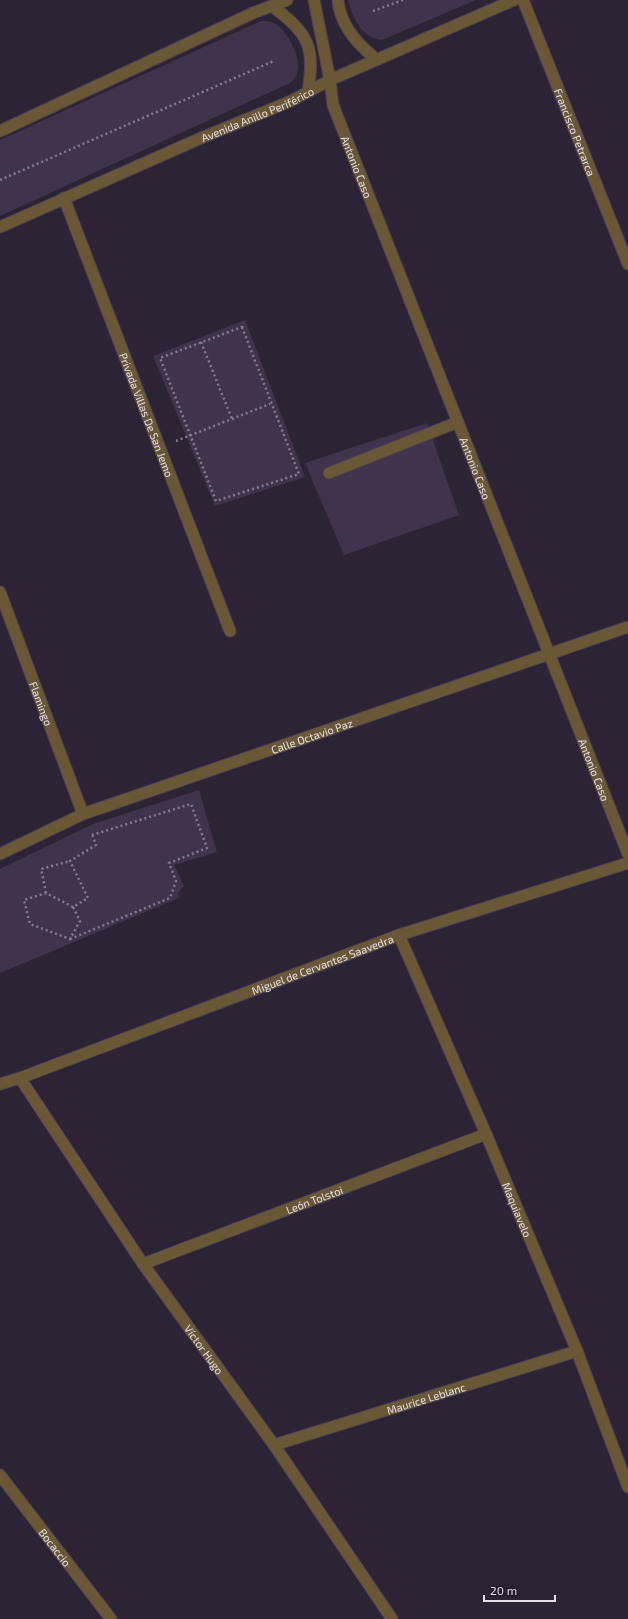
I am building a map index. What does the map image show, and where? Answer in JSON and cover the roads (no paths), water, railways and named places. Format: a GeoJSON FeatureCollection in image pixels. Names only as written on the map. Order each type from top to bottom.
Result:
{"type":"FeatureCollection","features":[{"type":"Feature","properties":{"kind":"street"},"geometry":{"type":"LineString","coordinates":[[0,131],[253,13],[287,0]]}},
{"type":"Feature","properties":{"kind":"street","name":"Antonio Caso"},"geometry":{"type":"LineString","coordinates":[[314,0],[330,80],[333,105],[628,854]]}},
{"type":"Feature","properties":{"kind":"street"},"geometry":{"type":"LineString","coordinates":[[338,0],[338,8],[355,40],[376,59]]}},
{"type":"Feature","properties":{"kind":"street","name":"Avenida Anillo Periférico"},"geometry":{"type":"LineString","coordinates":[[0,227],[201,138],[291,101],[330,80],[376,59],[514,0]]}},
{"type":"Feature","properties":{"kind":"street","name":"Francisco Petrarca"},"geometry":{"type":"LineString","coordinates":[[524,0],[628,264]]}},
{"type":"Feature","properties":{"kind":"street"},"geometry":{"type":"LineString","coordinates":[[272,6],[291,20],[301,32],[307,43],[311,53],[312,66],[308,92]]}},
{"type":"Feature","properties":{"kind":"street","name":"Privada Villas De San Jemo"},"geometry":{"type":"LineString","coordinates":[[64,198],[230,632]]}},
{"type":"Feature","properties":{"kind":"street"},"geometry":{"type":"LineString","coordinates":[[329,473],[458,422]]}},
{"type":"Feature","properties":{"kind":"street","name":"Flamingo"},"geometry":{"type":"LineString","coordinates":[[0,592],[83,814]]}},
{"type":"Feature","properties":{"kind":"street","name":"Calle Octavio Paz"},"geometry":{"type":"LineString","coordinates":[[0,854],[83,814],[628,627]]}},
{"type":"Feature","properties":{"kind":"street","name":"Miguel de Cervantes Saavedra"},"geometry":{"type":"LineString","coordinates":[[0,1084],[20,1078],[399,935],[628,863]]}},
{"type":"Feature","properties":{"kind":"street","name":"Maquiavelo"},"geometry":{"type":"LineString","coordinates":[[399,935],[486,1134],[577,1351],[628,1487]]}},
{"type":"Feature","properties":{"kind":"street","name":"Víctor Hugo"},"geometry":{"type":"LineString","coordinates":[[20,1078],[143,1264],[274,1445],[392,1619]]}},
{"type":"Feature","properties":{"kind":"street","name":"León Tolstoi"},"geometry":{"type":"LineString","coordinates":[[143,1264],[486,1134]]}},
{"type":"Feature","properties":{"kind":"street","name":"Maurice Leblanc"},"geometry":{"type":"LineString","coordinates":[[274,1445],[577,1351]]}},
{"type":"Feature","properties":{"kind":"street","name":"Bocaccio"},"geometry":{"type":"LineString","coordinates":[[0,1475],[111,1619]]}}]}
